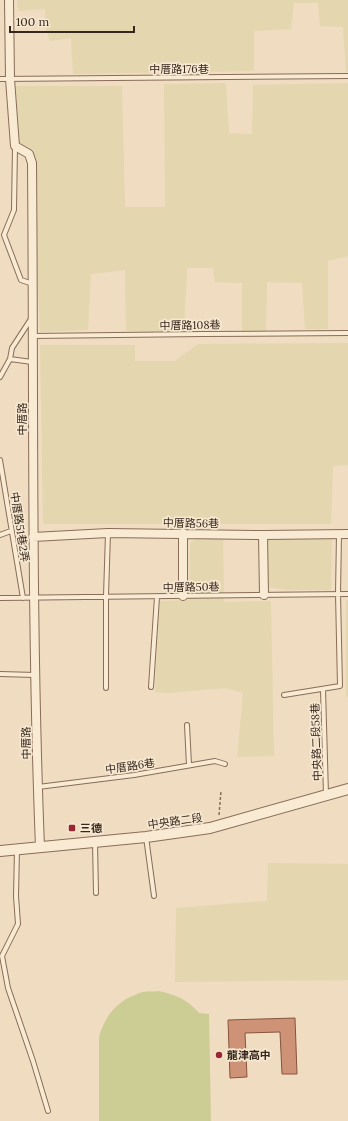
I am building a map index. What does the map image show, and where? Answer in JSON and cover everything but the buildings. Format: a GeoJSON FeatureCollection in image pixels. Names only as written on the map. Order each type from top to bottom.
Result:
{"type":"FeatureCollection","features":[{"type":"Feature","properties":{"kind":"street"},"geometry":{"type":"LineString","coordinates":[[9,0],[10,79],[15,146]]}},
{"type":"Feature","properties":{"kind":"street","name":"中厝路"},"geometry":{"type":"LineString","coordinates":[[15,146],[29,154],[32,163],[33,537],[40,847]]}},
{"type":"Feature","properties":{"kind":"street","name":"中厝路56巷"},"geometry":{"type":"LineString","coordinates":[[33,537],[108,533],[263,535],[348,534]]}},
{"type":"Feature","properties":{"kind":"street"},"geometry":{"type":"LineString","coordinates":[[183,533],[183,596]]}},
{"type":"Feature","properties":{"kind":"street"},"geometry":{"type":"LineString","coordinates":[[263,535],[264,595]]}},
{"type":"Feature","properties":{"kind":"street","name":"中央路二段"},"geometry":{"type":"LineString","coordinates":[[0,851],[146,837],[218,826],[348,789]]}},
{"type":"Feature","properties":{"kind":"lane","name":"中厝路176巷"},"geometry":{"type":"LineString","coordinates":[[0,79],[348,76]]}},
{"type":"Feature","properties":{"kind":"lane"},"geometry":{"type":"LineString","coordinates":[[15,146],[14,210],[2,236],[21,280],[33,284]]}},
{"type":"Feature","properties":{"kind":"lane"},"geometry":{"type":"LineString","coordinates":[[0,377],[10,359],[12,348],[33,316]]}},
{"type":"Feature","properties":{"kind":"lane","name":"中厝路108巷"},"geometry":{"type":"LineString","coordinates":[[32,336],[348,333]]}},
{"type":"Feature","properties":{"kind":"lane"},"geometry":{"type":"LineString","coordinates":[[10,359],[32,362]]}},
{"type":"Feature","properties":{"kind":"lane","name":"中厝路51巷2弄"},"geometry":{"type":"LineString","coordinates":[[0,460],[23,598]]}},
{"type":"Feature","properties":{"kind":"lane"},"geometry":{"type":"LineString","coordinates":[[0,534],[11,531]]}},
{"type":"Feature","properties":{"kind":"lane"},"geometry":{"type":"LineString","coordinates":[[106,688],[108,533]]}},
{"type":"Feature","properties":{"kind":"lane"},"geometry":{"type":"LineString","coordinates":[[284,695],[340,686],[338,534]]}},
{"type":"Feature","properties":{"kind":"lane","name":"中厝路50巷"},"geometry":{"type":"LineString","coordinates":[[0,598],[348,594]]}},
{"type":"Feature","properties":{"kind":"lane"},"geometry":{"type":"LineString","coordinates":[[151,687],[158,597]]}},
{"type":"Feature","properties":{"kind":"lane"},"geometry":{"type":"LineString","coordinates":[[0,674],[35,675]]}},
{"type":"Feature","properties":{"kind":"lane","name":"中央路二段58巷"},"geometry":{"type":"LineString","coordinates":[[323,689],[326,795]]}},
{"type":"Feature","properties":{"kind":"lane"},"geometry":{"type":"LineString","coordinates":[[187,726],[189,766]]}},
{"type":"Feature","properties":{"kind":"lane","name":"中厝路6巷"},"geometry":{"type":"LineString","coordinates":[[38,787],[134,775],[215,761],[225,764]]}},
{"type":"Feature","properties":{"kind":"lane"},"geometry":{"type":"LineString","coordinates":[[146,837],[154,896]]}},
{"type":"Feature","properties":{"kind":"lane"},"geometry":{"type":"LineString","coordinates":[[95,842],[96,893]]}},
{"type":"Feature","properties":{"kind":"lane"},"geometry":{"type":"LineString","coordinates":[[17,849],[16,896],[18,924],[2,956],[8,988],[48,1111]]}},
{"type":"Feature","properties":{"kind":"path"},"geometry":{"type":"LineString","coordinates":[[218,826],[221,791]]}},
{"type":"Feature","properties":{"kind":"shaded area"},"geometry":{"type":"Polygon","coordinates":[[[17,0],[348,0],[348,72],[346,72],[343,27],[320,26],[318,3],[294,3],[291,29],[254,31],[254,71],[73,74],[71,38],[50,41],[46,30],[45,9],[18,11],[17,0]]]}},
{"type":"Feature","properties":{"kind":"shaded area"},"geometry":{"type":"Polygon","coordinates":[[[226,83],[229,133],[252,134],[253,85],[348,83],[348,256],[328,261],[328,329],[305,329],[302,283],[267,282],[266,331],[242,331],[242,283],[215,282],[213,268],[187,268],[184,332],[126,331],[125,270],[91,274],[88,330],[40,332],[32,152],[13,138],[14,86],[122,86],[125,207],[165,207],[164,84],[226,83]]]}},
{"type":"Feature","properties":{"kind":"shaded area"},"geometry":{"type":"Polygon","coordinates":[[[348,343],[348,465],[333,466],[331,524],[43,524],[40,345],[135,345],[135,361],[175,361],[198,344],[348,343]]]}},
{"type":"Feature","properties":{"kind":"shaded area"},"geometry":{"type":"Polygon","coordinates":[[[223,538],[224,602],[271,601],[274,756],[237,757],[243,693],[226,688],[167,693],[155,692],[159,601],[189,600],[190,543],[196,539],[223,538]]]}},
{"type":"Feature","properties":{"kind":"shaded area"},"geometry":{"type":"Polygon","coordinates":[[[268,539],[332,539],[331,590],[286,590],[267,587],[268,539]]]}},
{"type":"Feature","properties":{"kind":"shaded area"},"geometry":{"type":"Polygon","coordinates":[[[346,600],[348,600],[348,697],[346,697],[346,600]]]}},
{"type":"Feature","properties":{"kind":"shaded area"},"geometry":{"type":"Polygon","coordinates":[[[268,863],[348,864],[348,980],[175,982],[176,908],[267,901],[268,863]]]}},
{"type":"Feature","properties":{"kind":"green space"},"geometry":{"type":"Polygon","coordinates":[[[159,991],[181,998],[199,1013],[209,1014],[211,1121],[99,1121],[99,1037],[103,1025],[109,1014],[128,998],[143,992],[159,991]]]}},
{"type":"Feature","properties":{"kind":"place","name":"三德"},"geometry":{"type":"Point","coordinates":[72,828]}},
{"type":"Feature","properties":{"kind":"place","name":"龍津高中"},"geometry":{"type":"Point","coordinates":[219,1055]}}]}
